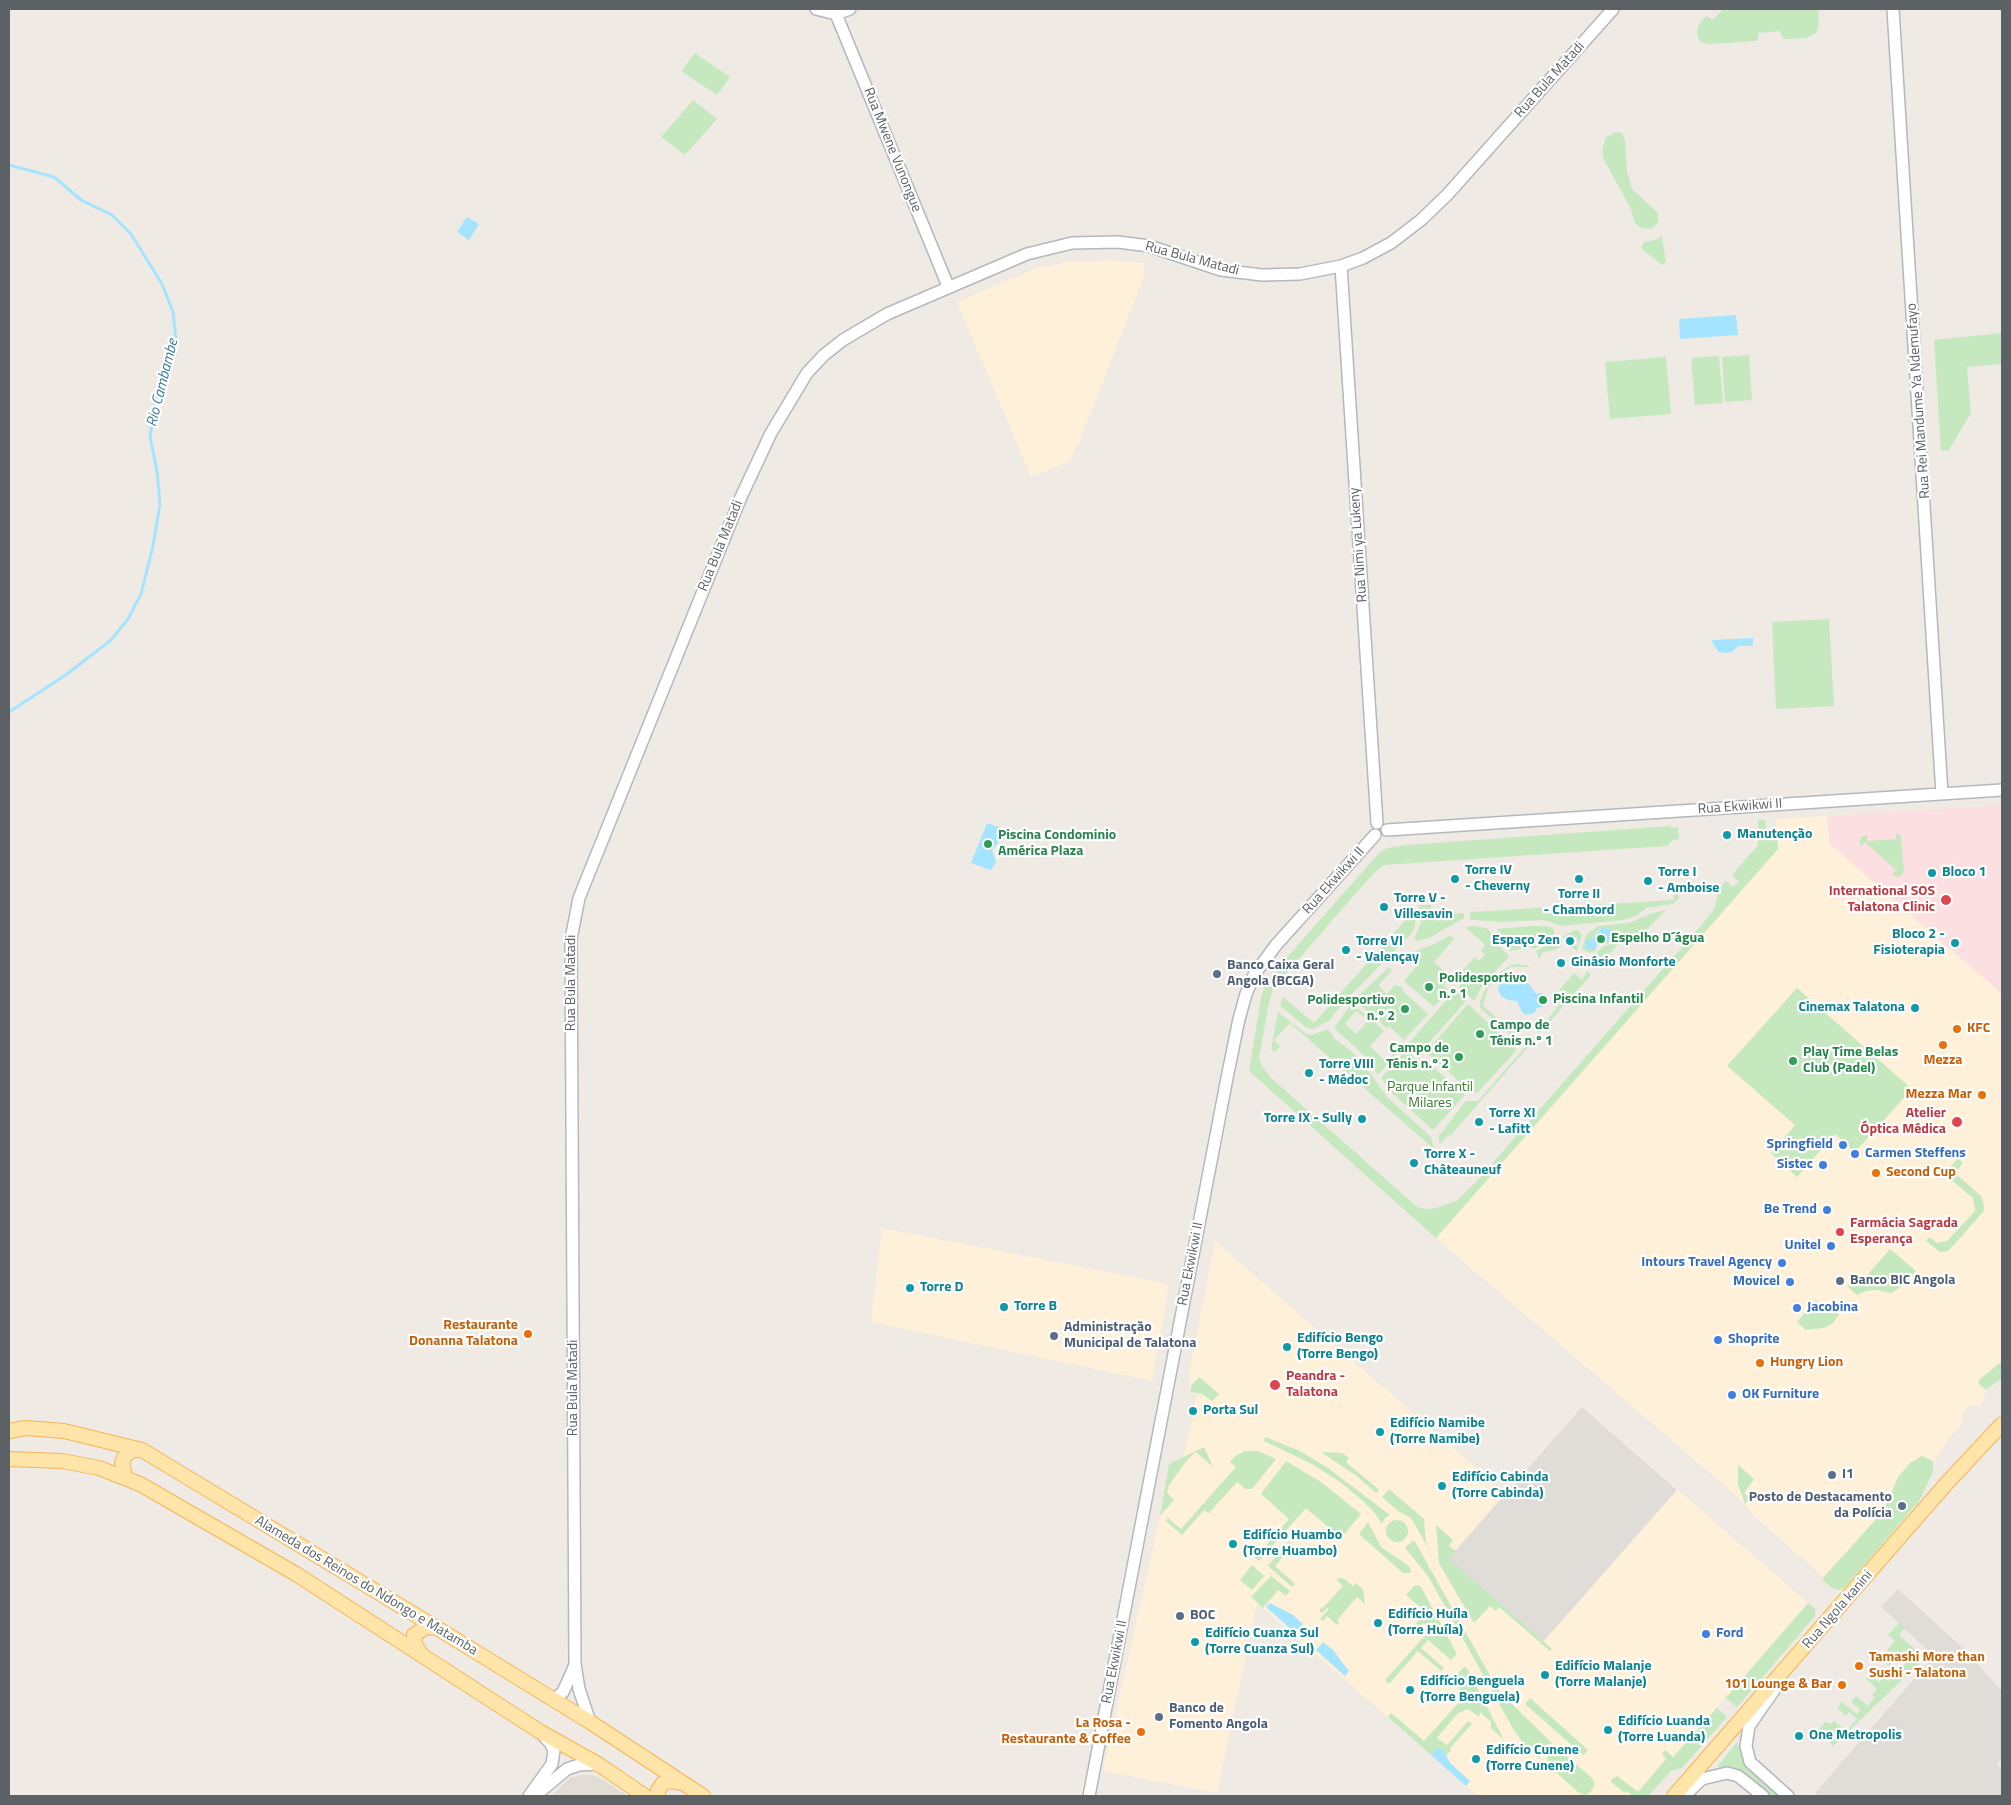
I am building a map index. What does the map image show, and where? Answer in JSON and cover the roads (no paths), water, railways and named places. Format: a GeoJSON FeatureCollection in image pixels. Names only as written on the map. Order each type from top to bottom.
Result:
{"type":"FeatureCollection","features":[{"type":"Feature","properties":{"kind":"main road","name":"Rua Ngola kanini"},"geometry":{"type":"LineString","coordinates":[[1674,1796],[1794,1662],[1940,1492],[2002,1424]]}},
{"type":"Feature","properties":{"kind":"main road","name":"Alameda dos Reinos do Ndongo e Matamba"},"geometry":{"type":"LineString","coordinates":[[9,1431],[26,1428],[64,1431],[142,1450],[590,1722],[703,1796]]}},
{"type":"Feature","properties":{"kind":"main road"},"geometry":{"type":"LineString","coordinates":[[126,1477],[122,1462],[125,1456],[134,1450],[142,1450]]}},
{"type":"Feature","properties":{"kind":"main road","name":"Alameda dos Reinos do Ndongo e Matamba"},"geometry":{"type":"LineString","coordinates":[[9,1459],[62,1461],[99,1468],[126,1477],[175,1503],[296,1574],[539,1731],[598,1764],[645,1796]]}},
{"type":"Feature","properties":{"kind":"main road"},"geometry":{"type":"LineString","coordinates":[[421,1654],[415,1644],[414,1634],[426,1627],[437,1628]]}},
{"type":"Feature","properties":{"kind":"main road"},"geometry":{"type":"LineString","coordinates":[[658,1796],[658,1790],[663,1783],[671,1781],[683,1783]]}},
{"type":"Feature","properties":{"kind":"street"},"geometry":{"type":"LineString","coordinates":[[816,9],[836,14],[850,9]]}},
{"type":"Feature","properties":{"kind":"street","name":"Rua Bula Matadi"},"geometry":{"type":"LineString","coordinates":[[590,1722],[581,1695],[575,1664],[571,940],[579,898],[741,496],[770,433],[807,373],[824,355],[843,340],[887,314],[948,286],[1027,254],[1072,243],[1118,242],[1149,246],[1221,270],[1262,275],[1300,274],[1341,266],[1364,258],[1391,243],[1428,214],[1447,195],[1613,9]]}},
{"type":"Feature","properties":{"kind":"street","name":"Rua Rei Mandume Ya Ndemufayo"},"geometry":{"type":"LineString","coordinates":[[1893,9],[1942,794]]}},
{"type":"Feature","properties":{"kind":"street","name":"Rua Mwene Vunongue"},"geometry":{"type":"LineString","coordinates":[[836,14],[948,286]]}},
{"type":"Feature","properties":{"kind":"street","name":"Rua Nimi ya Lukeny"},"geometry":{"type":"LineString","coordinates":[[1341,266],[1380,829]]}},
{"type":"Feature","properties":{"kind":"street","name":"Rua Ekwikwi II"},"geometry":{"type":"LineString","coordinates":[[1089,1796],[1229,1069],[1246,994],[1254,975],[1276,945],[1380,829],[2002,790]]}},
{"type":"Feature","properties":{"kind":"street"},"geometry":{"type":"LineString","coordinates":[[1788,1796],[1750,1762],[1746,1746],[1749,1726],[1794,1662]]}},
{"type":"Feature","properties":{"kind":"street","name":"Rua Bula Matadi"},"geometry":{"type":"LineString","coordinates":[[553,1700],[563,1692],[575,1664]]}},
{"type":"Feature","properties":{"kind":"street"},"geometry":{"type":"LineString","coordinates":[[528,1796],[552,1764],[554,1751],[551,1744],[539,1731]]}},
{"type":"Feature","properties":{"kind":"street"},"geometry":{"type":"LineString","coordinates":[[535,1796],[567,1769],[579,1765],[598,1764]]}},
{"type":"Feature","properties":{"kind":"street"},"geometry":{"type":"LineString","coordinates":[[1684,1796],[1702,1779],[1727,1773],[1738,1776],[1763,1796]]}},
{"type":"Feature","properties":{"kind":"water"},"geometry":{"type":"Polygon","coordinates":[[[467,217],[479,224],[469,240],[457,232],[467,217]]]}},
{"type":"Feature","properties":{"kind":"water"},"geometry":{"type":"Polygon","coordinates":[[[1736,315],[1738,335],[1680,339],[1679,319],[1736,315]]]}},
{"type":"Feature","properties":{"kind":"water"},"geometry":{"type":"Polygon","coordinates":[[[1753,638],[1753,646],[1738,646],[1732,652],[1726,653],[1719,652],[1712,640],[1753,638]]]}},
{"type":"Feature","properties":{"kind":"water","name":"Piscina Condominio América Plaza"},"geometry":{"type":"Polygon","coordinates":[[[987,823],[1004,829],[1002,838],[992,850],[996,862],[991,870],[971,863],[987,823]]]}},
{"type":"Feature","properties":{"kind":"water","name":"Espelho D´água"},"geometry":{"type":"Polygon","coordinates":[[[1602,928],[1611,930],[1611,939],[1607,942],[1599,941],[1594,950],[1588,950],[1585,947],[1586,942],[1593,938],[1602,928]]]}},
{"type":"Feature","properties":{"kind":"water"},"geometry":{"type":"Polygon","coordinates":[[[1517,976],[1529,984],[1536,994],[1546,995],[1548,1000],[1545,1006],[1537,1008],[1534,1013],[1526,1015],[1522,1012],[1517,1001],[1508,1000],[1501,996],[1498,990],[1500,983],[1505,978],[1517,976]]]}},
{"type":"Feature","properties":{"kind":"water"},"geometry":{"type":"Polygon","coordinates":[[[1270,1603],[1293,1615],[1303,1624],[1295,1633],[1266,1607],[1270,1603]]]}},
{"type":"Feature","properties":{"kind":"water"},"geometry":{"type":"Polygon","coordinates":[[[1323,1642],[1333,1650],[1349,1671],[1345,1676],[1316,1650],[1323,1642]]]}},
{"type":"Feature","properties":{"kind":"water"},"geometry":{"type":"Polygon","coordinates":[[[1438,1747],[1445,1753],[1450,1763],[1470,1781],[1466,1786],[1431,1755],[1438,1747]]]}},
{"type":"Feature","properties":{"kind":"waterway","name":"Rio Cambambe"},"geometry":{"type":"LineString","coordinates":[[9,165],[54,177],[81,200],[112,215],[131,234],[162,284],[173,312],[176,341],[168,372],[155,402],[150,437],[157,471],[160,504],[153,546],[141,594],[128,619],[111,640],[67,674],[9,712]]}},
{"type":"Feature","properties":{"kind":"place","name":"Manutenção"},"geometry":{"type":"Point","coordinates":[1727,835]}},
{"type":"Feature","properties":{"kind":"place","name":"Piscina Condominio América Plaza"},"geometry":{"type":"Point","coordinates":[988,844]}},
{"type":"Feature","properties":{"kind":"place","name":"Bloco 1"},"geometry":{"type":"Point","coordinates":[1932,873]}},
{"type":"Feature","properties":{"kind":"place","name":"Torre IV - Cheverny"},"geometry":{"type":"Point","coordinates":[1455,879]}},
{"type":"Feature","properties":{"kind":"place","name":"Torre II - Chambord"},"geometry":{"type":"Point","coordinates":[1579,879]}},
{"type":"Feature","properties":{"kind":"place","name":"Torre I - Amboise"},"geometry":{"type":"Point","coordinates":[1648,881]}},
{"type":"Feature","properties":{"kind":"place","name":"International SOS Talatona Clinic"},"geometry":{"type":"Point","coordinates":[1946,900]}},
{"type":"Feature","properties":{"kind":"place","name":"Torre V - Villesavin"},"geometry":{"type":"Point","coordinates":[1384,907]}},
{"type":"Feature","properties":{"kind":"place","name":"Espelho D´água"},"geometry":{"type":"Point","coordinates":[1601,939]}},
{"type":"Feature","properties":{"kind":"place","name":"Espaço Zen"},"geometry":{"type":"Point","coordinates":[1570,941]}},
{"type":"Feature","properties":{"kind":"place","name":"Bloco 2 - Fisioterapia"},"geometry":{"type":"Point","coordinates":[1955,943]}},
{"type":"Feature","properties":{"kind":"place","name":"Torre VI - Valençay"},"geometry":{"type":"Point","coordinates":[1346,950]}},
{"type":"Feature","properties":{"kind":"place","name":"Ginásio Monforte"},"geometry":{"type":"Point","coordinates":[1561,963]}},
{"type":"Feature","properties":{"kind":"place","name":"Banco Caixa Geral Angola (BCGA)"},"geometry":{"type":"Point","coordinates":[1217,974]}},
{"type":"Feature","properties":{"kind":"place","name":"Polidesportivo n.º 1"},"geometry":{"type":"Point","coordinates":[1429,987]}},
{"type":"Feature","properties":{"kind":"place","name":"Piscina Infantil"},"geometry":{"type":"Point","coordinates":[1543,1000]}},
{"type":"Feature","properties":{"kind":"place","name":"Cinemax Talatona"},"geometry":{"type":"Point","coordinates":[1915,1008]}},
{"type":"Feature","properties":{"kind":"place","name":"Polidesportivo n.º 2"},"geometry":{"type":"Point","coordinates":[1405,1009]}},
{"type":"Feature","properties":{"kind":"place","name":"KFC"},"geometry":{"type":"Point","coordinates":[1957,1029]}},
{"type":"Feature","properties":{"kind":"place","name":"Campo de Ténis n.º 1"},"geometry":{"type":"Point","coordinates":[1480,1034]}},
{"type":"Feature","properties":{"kind":"place","name":"Mezza"},"geometry":{"type":"Point","coordinates":[1943,1045]}},
{"type":"Feature","properties":{"kind":"place","name":"Campo de Ténis n.º 2"},"geometry":{"type":"Point","coordinates":[1459,1057]}},
{"type":"Feature","properties":{"kind":"place","name":"Play Time Belas Club (Padel)"},"geometry":{"type":"Point","coordinates":[1793,1061]}},
{"type":"Feature","properties":{"kind":"place","name":"Torre VIII - Médoc"},"geometry":{"type":"Point","coordinates":[1309,1073]}},
{"type":"Feature","properties":{"kind":"place","name":"Mezza Mar"},"geometry":{"type":"Point","coordinates":[1982,1095]}},
{"type":"Feature","properties":{"kind":"place","name":"Torre IX - Sully"},"geometry":{"type":"Point","coordinates":[1362,1119]}},
{"type":"Feature","properties":{"kind":"place","name":"Torre XI - Lafitt"},"geometry":{"type":"Point","coordinates":[1479,1122]}},
{"type":"Feature","properties":{"kind":"place","name":"Atelier Óptica Médica"},"geometry":{"type":"Point","coordinates":[1957,1122]}},
{"type":"Feature","properties":{"kind":"place","name":"Springfield"},"geometry":{"type":"Point","coordinates":[1843,1145]}},
{"type":"Feature","properties":{"kind":"place","name":"Carmen Steffens"},"geometry":{"type":"Point","coordinates":[1855,1154]}},
{"type":"Feature","properties":{"kind":"place","name":"Torre X - Châteauneuf"},"geometry":{"type":"Point","coordinates":[1414,1163]}},
{"type":"Feature","properties":{"kind":"place","name":"Sistec"},"geometry":{"type":"Point","coordinates":[1823,1165]}},
{"type":"Feature","properties":{"kind":"place","name":"Second Cup"},"geometry":{"type":"Point","coordinates":[1876,1173]}},
{"type":"Feature","properties":{"kind":"place","name":"Be Trend"},"geometry":{"type":"Point","coordinates":[1827,1210]}},
{"type":"Feature","properties":{"kind":"place","name":"Farmácia Sagrada Esperança"},"geometry":{"type":"Point","coordinates":[1840,1232]}},
{"type":"Feature","properties":{"kind":"place","name":"Unitel"},"geometry":{"type":"Point","coordinates":[1831,1246]}},
{"type":"Feature","properties":{"kind":"place","name":"Intours Travel Agency"},"geometry":{"type":"Point","coordinates":[1782,1263]}},
{"type":"Feature","properties":{"kind":"place","name":"Banco BIC Angola"},"geometry":{"type":"Point","coordinates":[1840,1281]}},
{"type":"Feature","properties":{"kind":"place","name":"Movicel"},"geometry":{"type":"Point","coordinates":[1790,1282]}},
{"type":"Feature","properties":{"kind":"place","name":"Torre D"},"geometry":{"type":"Point","coordinates":[910,1288]}},
{"type":"Feature","properties":{"kind":"place","name":"Torre B"},"geometry":{"type":"Point","coordinates":[1004,1307]}},
{"type":"Feature","properties":{"kind":"place","name":"Jacobina"},"geometry":{"type":"Point","coordinates":[1797,1308]}},
{"type":"Feature","properties":{"kind":"place","name":"Restaurante Donanna Talatona"},"geometry":{"type":"Point","coordinates":[528,1334]}},
{"type":"Feature","properties":{"kind":"place","name":"Administração Municipal de Talatona"},"geometry":{"type":"Point","coordinates":[1054,1336]}},
{"type":"Feature","properties":{"kind":"place","name":"Shoprite"},"geometry":{"type":"Point","coordinates":[1718,1340]}},
{"type":"Feature","properties":{"kind":"place","name":"Edifício Bengo (Torre Bengo)"},"geometry":{"type":"Point","coordinates":[1287,1347]}},
{"type":"Feature","properties":{"kind":"place","name":"Hungry Lion"},"geometry":{"type":"Point","coordinates":[1760,1363]}},
{"type":"Feature","properties":{"kind":"place","name":"Peandra - Talatona"},"geometry":{"type":"Point","coordinates":[1275,1385]}},
{"type":"Feature","properties":{"kind":"place","name":"OK Furniture"},"geometry":{"type":"Point","coordinates":[1732,1395]}},
{"type":"Feature","properties":{"kind":"place","name":"Porta Sul"},"geometry":{"type":"Point","coordinates":[1193,1411]}},
{"type":"Feature","properties":{"kind":"place","name":"Edifício Namibe (Torre Namibe)"},"geometry":{"type":"Point","coordinates":[1380,1432]}},
{"type":"Feature","properties":{"kind":"place","name":"I1"},"geometry":{"type":"Point","coordinates":[1832,1475]}},
{"type":"Feature","properties":{"kind":"place","name":"Edifício Cabinda (Torre Cabinda)"},"geometry":{"type":"Point","coordinates":[1442,1486]}},
{"type":"Feature","properties":{"kind":"place","name":"Posto de Destacamento da Polícia"},"geometry":{"type":"Point","coordinates":[1902,1506]}},
{"type":"Feature","properties":{"kind":"place","name":"Edifício Huambo (Torre Huambo)"},"geometry":{"type":"Point","coordinates":[1233,1544]}},
{"type":"Feature","properties":{"kind":"place","name":"BOC"},"geometry":{"type":"Point","coordinates":[1180,1616]}},
{"type":"Feature","properties":{"kind":"place","name":"Edifício Huíla (Torre Huíla)"},"geometry":{"type":"Point","coordinates":[1378,1623]}},
{"type":"Feature","properties":{"kind":"place","name":"Ford"},"geometry":{"type":"Point","coordinates":[1706,1634]}},
{"type":"Feature","properties":{"kind":"place","name":"Edifício Cuanza Sul (Torre Cuanza Sul)"},"geometry":{"type":"Point","coordinates":[1195,1642]}},
{"type":"Feature","properties":{"kind":"place","name":"Tamashi More than Sushi - Talatona"},"geometry":{"type":"Point","coordinates":[1859,1666]}},
{"type":"Feature","properties":{"kind":"place","name":"Edifício Malanje (Torre Malanje)"},"geometry":{"type":"Point","coordinates":[1545,1675]}},
{"type":"Feature","properties":{"kind":"place","name":"101 Lounge & Bar"},"geometry":{"type":"Point","coordinates":[1842,1685]}},
{"type":"Feature","properties":{"kind":"place","name":"Edifício Benguela (Torre Benguela)"},"geometry":{"type":"Point","coordinates":[1410,1690]}},
{"type":"Feature","properties":{"kind":"place","name":"Banco de Fomento Angola"},"geometry":{"type":"Point","coordinates":[1159,1717]}},
{"type":"Feature","properties":{"kind":"place","name":"Edifício Luanda (Torre Luanda)"},"geometry":{"type":"Point","coordinates":[1608,1730]}},
{"type":"Feature","properties":{"kind":"place","name":"La Rosa - Restaurante & Coffee"},"geometry":{"type":"Point","coordinates":[1141,1732]}},
{"type":"Feature","properties":{"kind":"place","name":"One Metropolis"},"geometry":{"type":"Point","coordinates":[1799,1736]}},
{"type":"Feature","properties":{"kind":"place","name":"Edifício Cunene (Torre Cunene)"},"geometry":{"type":"Point","coordinates":[1476,1759]}},
{"type":"Feature","properties":{"kind":"park label","name":"Parque Infantil Milares"},"geometry":{"type":"Point","coordinates":[1430,1096]}}]}
